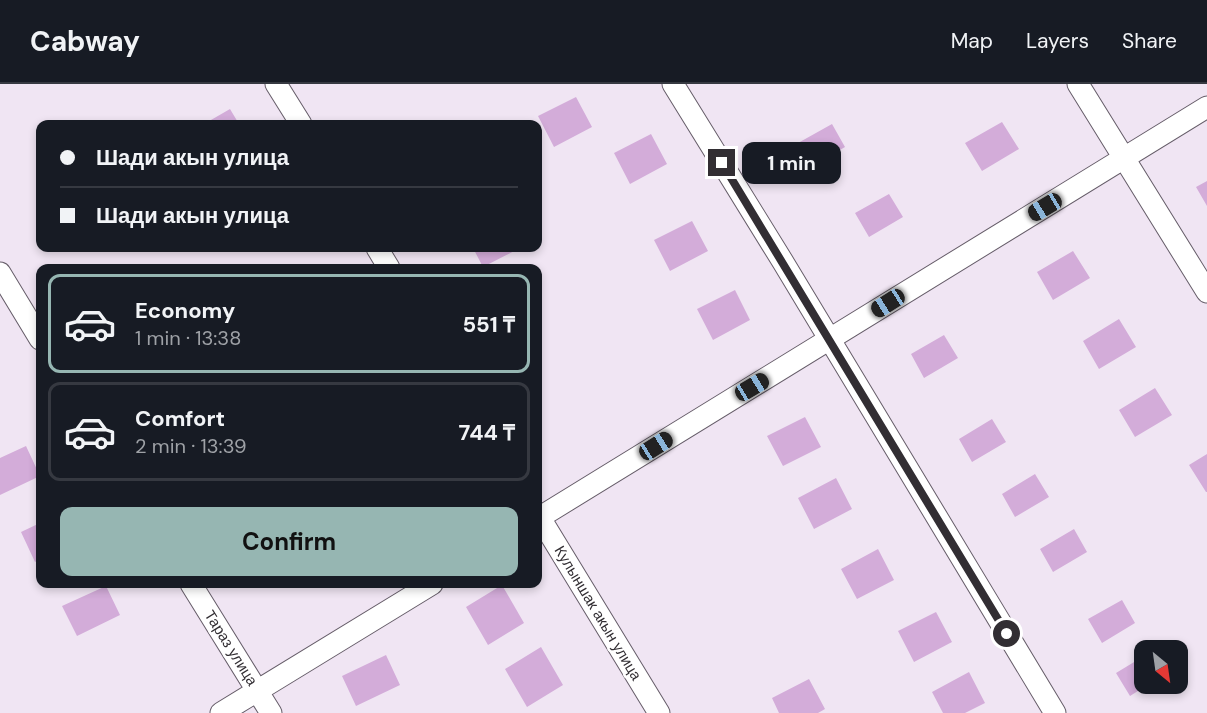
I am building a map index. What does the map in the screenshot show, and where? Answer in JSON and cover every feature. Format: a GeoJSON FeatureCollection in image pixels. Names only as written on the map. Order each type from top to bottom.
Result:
{"type":"FeatureCollection","features":[{"type":"Feature","properties":{"kind":"street"},"geometry":{"type":"LineString","coordinates":[[276,84],[298,120]]}},
{"type":"Feature","properties":{"kind":"street"},"geometry":{"type":"LineString","coordinates":[[673,84],[1055,713]]}},
{"type":"Feature","properties":{"kind":"street"},"geometry":{"type":"LineString","coordinates":[[1078,84],[1207,292]]}},
{"type":"Feature","properties":{"kind":"street"},"geometry":{"type":"LineString","coordinates":[[542,514],[1207,107]]}},
{"type":"Feature","properties":{"kind":"street"},"geometry":{"type":"LineString","coordinates":[[0,273],[36,332]]}},
{"type":"Feature","properties":{"kind":"street","name":"Кулыншак акын улица"},"geometry":{"type":"LineString","coordinates":[[542,523],[659,713]]}},
{"type":"Feature","properties":{"kind":"street","name":"Тараз улица"},"geometry":{"type":"LineString","coordinates":[[193,588],[271,713]]}},
{"type":"Feature","properties":{"kind":"street"},"geometry":{"type":"LineString","coordinates":[[221,713],[425,588]]}},
{"type":"Feature","properties":{"kind":"building"},"geometry":{"type":"Polygon","coordinates":[[[576,97],[592,127],[554,147],[538,116],[576,97]]]}},
{"type":"Feature","properties":{"kind":"building"},"geometry":{"type":"Polygon","coordinates":[[[230,109],[237,120],[211,120],[230,109]]]}},
{"type":"Feature","properties":{"kind":"building"},"geometry":{"type":"Polygon","coordinates":[[[1002,122],[1019,149],[982,171],[965,143],[1002,122]]]}},
{"type":"Feature","properties":{"kind":"building"},"geometry":{"type":"Polygon","coordinates":[[[832,124],[845,147],[812,166],[798,143],[832,124]]]}},
{"type":"Feature","properties":{"kind":"building"},"geometry":{"type":"Polygon","coordinates":[[[651,134],[667,164],[630,184],[614,153],[651,134]]]}},
{"type":"Feature","properties":{"kind":"building"},"geometry":{"type":"Polygon","coordinates":[[[1207,181],[1207,206],[1196,187],[1207,181]]]}},
{"type":"Feature","properties":{"kind":"building"},"geometry":{"type":"Polygon","coordinates":[[[889,194],[903,217],[869,237],[855,213],[889,194]]]}},
{"type":"Feature","properties":{"kind":"building"},"geometry":{"type":"Polygon","coordinates":[[[692,221],[708,251],[670,271],[654,240],[692,221]]]}},
{"type":"Feature","properties":{"kind":"building"},"geometry":{"type":"Polygon","coordinates":[[[1073,251],[1090,278],[1053,300],[1037,272],[1073,251]]]}},
{"type":"Feature","properties":{"kind":"building"},"geometry":{"type":"Polygon","coordinates":[[[475,252],[512,252],[489,264],[481,264],[475,252]]]}},
{"type":"Feature","properties":{"kind":"building"},"geometry":{"type":"Polygon","coordinates":[[[735,290],[750,320],[713,340],[697,309],[735,290]]]}},
{"type":"Feature","properties":{"kind":"building"},"geometry":{"type":"Polygon","coordinates":[[[1119,319],[1136,347],[1099,369],[1083,341],[1119,319]]]}},
{"type":"Feature","properties":{"kind":"building"},"geometry":{"type":"Polygon","coordinates":[[[944,335],[958,358],[924,378],[911,354],[944,335]]]}},
{"type":"Feature","properties":{"kind":"building"},"geometry":{"type":"Polygon","coordinates":[[[1155,388],[1172,415],[1135,437],[1119,410],[1155,388]]]}},
{"type":"Feature","properties":{"kind":"building"},"geometry":{"type":"Polygon","coordinates":[[[805,417],[821,447],[783,466],[767,436],[805,417]]]}},
{"type":"Feature","properties":{"kind":"building"},"geometry":{"type":"Polygon","coordinates":[[[992,419],[1006,442],[972,462],[959,439],[992,419]]]}},
{"type":"Feature","properties":{"kind":"building"},"geometry":{"type":"Polygon","coordinates":[[[26,446],[36,467],[36,478],[0,495],[0,458],[26,446]]]}},
{"type":"Feature","properties":{"kind":"building"},"geometry":{"type":"Polygon","coordinates":[[[1207,454],[1207,492],[1206,492],[1189,465],[1207,454]]]}},
{"type":"Feature","properties":{"kind":"building"},"geometry":{"type":"Polygon","coordinates":[[[1035,474],[1049,497],[1015,517],[1002,494],[1035,474]]]}},
{"type":"Feature","properties":{"kind":"building"},"geometry":{"type":"Polygon","coordinates":[[[836,478],[852,509],[814,529],[798,498],[836,478]]]}},
{"type":"Feature","properties":{"kind":"building"},"geometry":{"type":"Polygon","coordinates":[[[36,525],[35,562],[21,532],[36,525]]]}},
{"type":"Feature","properties":{"kind":"building"},"geometry":{"type":"Polygon","coordinates":[[[1074,529],[1087,552],[1053,572],[1040,549],[1074,529]]]}},
{"type":"Feature","properties":{"kind":"building"},"geometry":{"type":"Polygon","coordinates":[[[878,549],[894,580],[857,599],[841,569],[878,549]]]}},
{"type":"Feature","properties":{"kind":"building"},"geometry":{"type":"Polygon","coordinates":[[[102,588],[107,588],[120,615],[77,636],[62,606],[102,588]]]}},
{"type":"Feature","properties":{"kind":"building"},"geometry":{"type":"Polygon","coordinates":[[[497,588],[504,588],[524,623],[488,645],[466,607],[497,588]]]}},
{"type":"Feature","properties":{"kind":"building"},"geometry":{"type":"Polygon","coordinates":[[[1122,600],[1135,623],[1102,643],[1088,619],[1122,600]]]}},
{"type":"Feature","properties":{"kind":"building"},"geometry":{"type":"Polygon","coordinates":[[[936,612],[952,642],[914,662],[898,631],[936,612]]]}},
{"type":"Feature","properties":{"kind":"building"},"geometry":{"type":"Polygon","coordinates":[[[541,647],[563,685],[527,707],[505,669],[541,647]]]}},
{"type":"Feature","properties":{"kind":"building"},"geometry":{"type":"Polygon","coordinates":[[[386,655],[400,685],[356,706],[342,676],[386,655]]]}},
{"type":"Feature","properties":{"kind":"building"},"geometry":{"type":"Polygon","coordinates":[[[1134,662],[1134,693],[1130,696],[1116,673],[1134,662]]]}},
{"type":"Feature","properties":{"kind":"building"},"geometry":{"type":"Polygon","coordinates":[[[969,672],[985,703],[965,713],[943,713],[932,692],[969,672]]]}},
{"type":"Feature","properties":{"kind":"building"},"geometry":{"type":"Polygon","coordinates":[[[809,679],[825,709],[818,713],[779,713],[772,698],[809,679]]]}},
{"type":"Feature","properties":{"kind":"route"},"geometry":{"type":"LineString","coordinates":[[722,163],[1007,634]]}}]}
